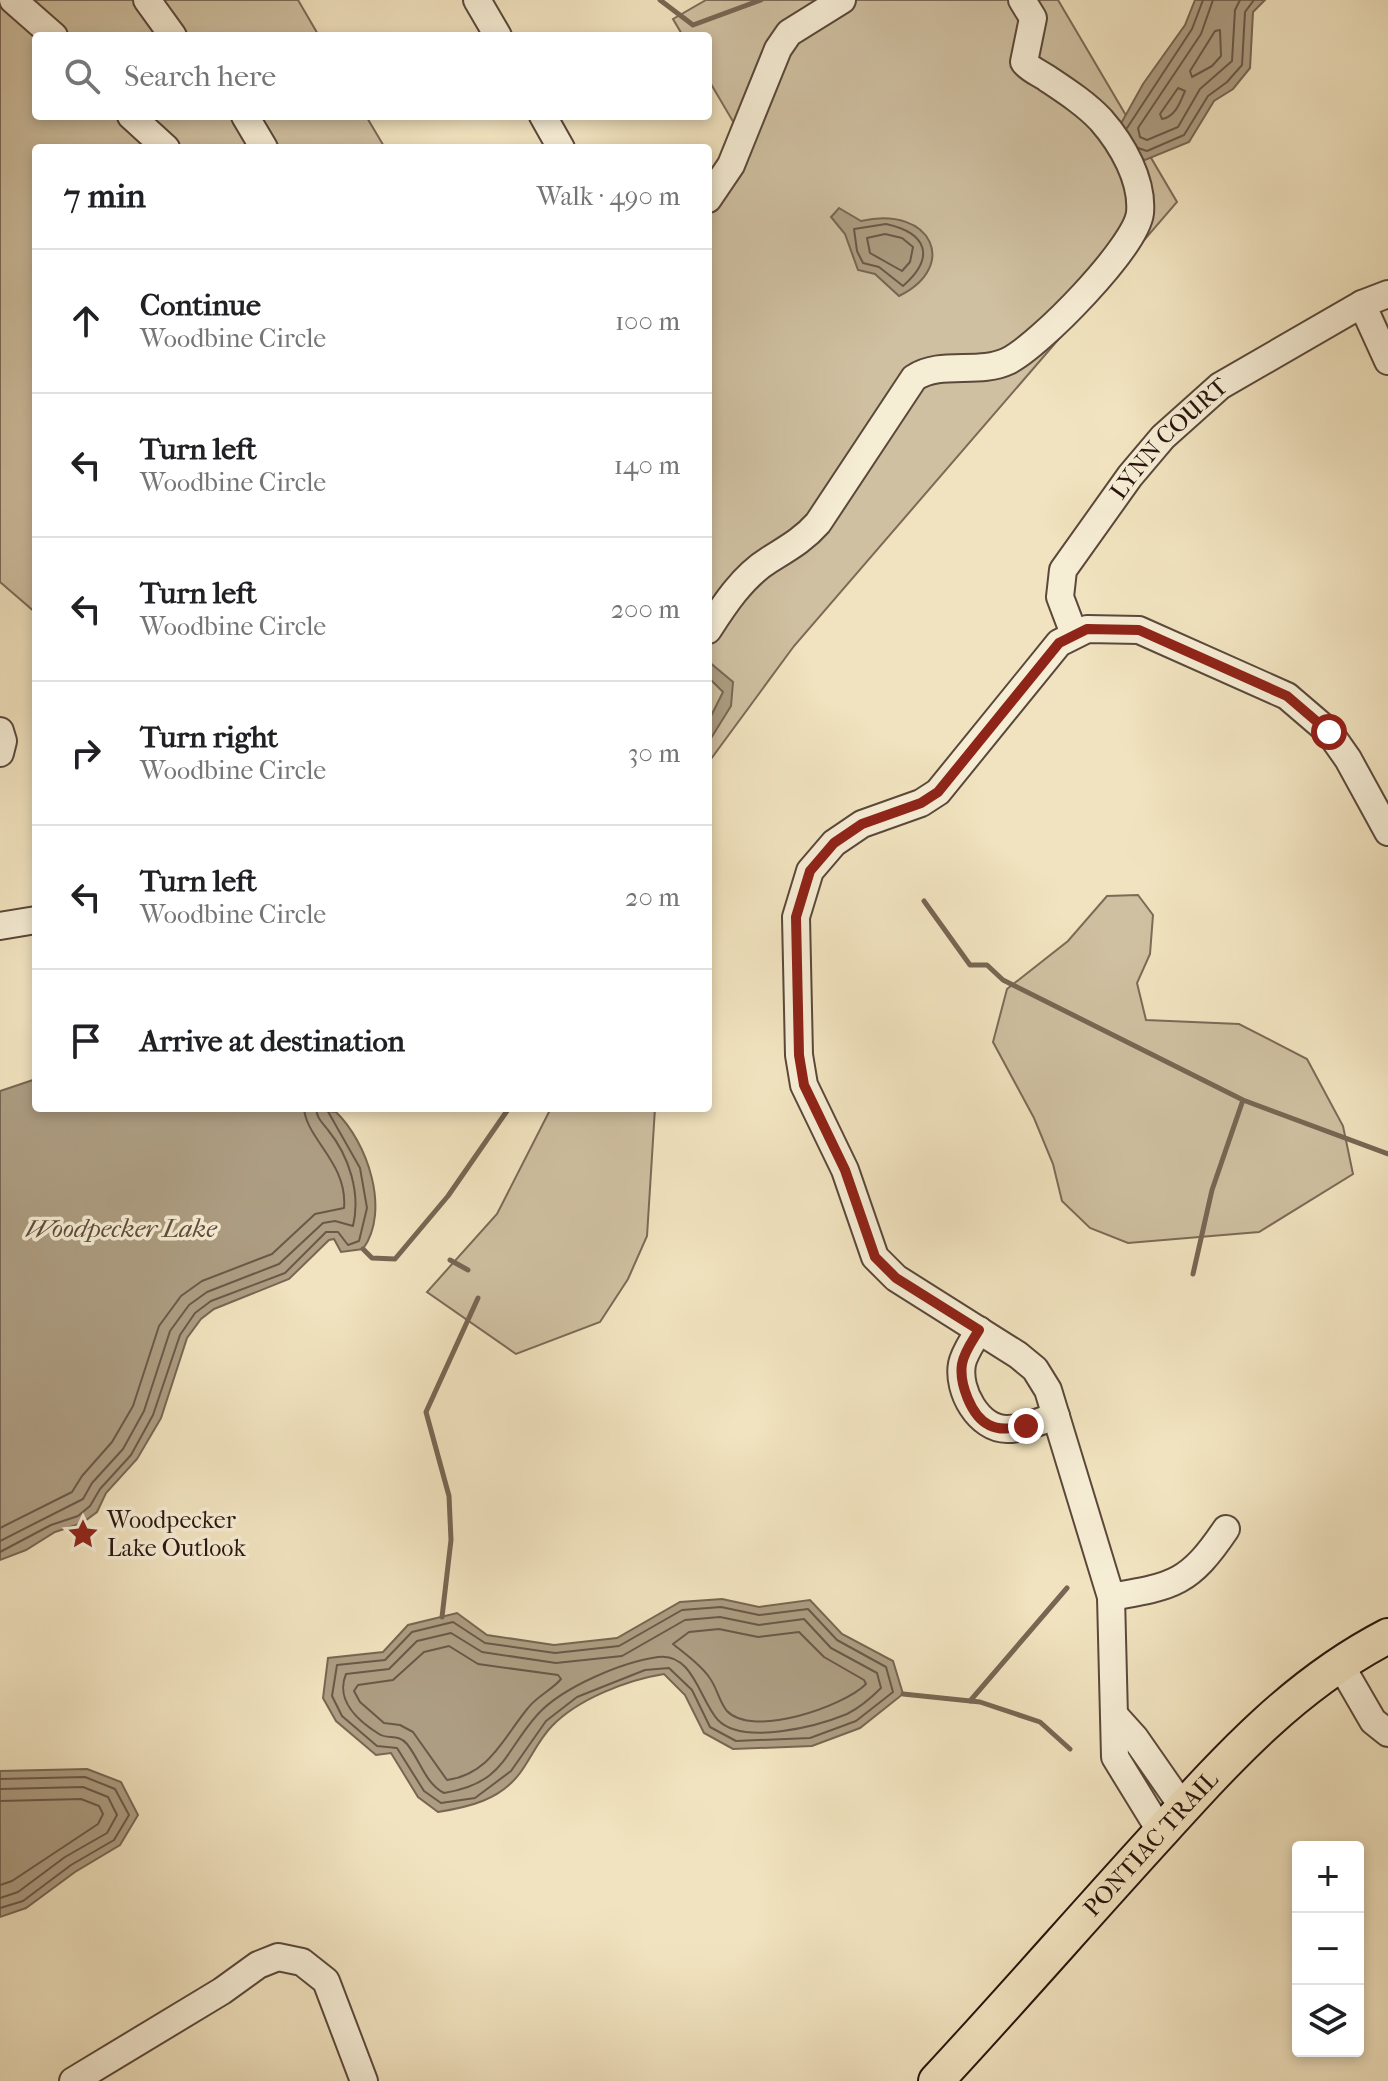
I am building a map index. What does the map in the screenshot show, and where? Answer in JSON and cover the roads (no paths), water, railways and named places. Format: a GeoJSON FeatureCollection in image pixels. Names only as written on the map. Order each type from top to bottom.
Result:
{"type":"FeatureCollection","features":[{"type":"Feature","properties":{"kind":"main road","name":"PONTIAC TRAIL"},"geometry":{"type":"LineString","coordinates":[[936,2081],[1172,1819],[1270,1716],[1347,1660],[1388,1636]]}},
{"type":"Feature","properties":{"kind":"street"},"geometry":{"type":"LineString","coordinates":[[13,0],[49,32]]}},
{"type":"Feature","properties":{"kind":"street"},"geometry":{"type":"LineString","coordinates":[[147,0],[170,32]]}},
{"type":"Feature","properties":{"kind":"street"},"geometry":{"type":"LineString","coordinates":[[477,0],[496,32]]}},
{"type":"Feature","properties":{"kind":"street"},"geometry":{"type":"LineString","coordinates":[[712,193],[731,165],[778,49],[789,33],[842,0]]}},
{"type":"Feature","properties":{"kind":"street"},"geometry":{"type":"LineString","coordinates":[[712,625],[748,577],[768,560],[802,541],[818,523],[914,378],[934,370],[982,369],[1010,360],[1035,342],[1082,295],[1135,229],[1139,195],[1129,161],[1118,142],[1091,111],[1024,62],[1033,18],[1022,0]]}},
{"type":"Feature","properties":{"kind":"street"},"geometry":{"type":"LineString","coordinates":[[135,120],[162,144]]}},
{"type":"Feature","properties":{"kind":"street"},"geometry":{"type":"LineString","coordinates":[[247,120],[262,144]]}},
{"type":"Feature","properties":{"kind":"street"},"geometry":{"type":"LineString","coordinates":[[545,120],[559,144]]}},
{"type":"Feature","properties":{"kind":"street","name":"LYNN COURT"},"geometry":{"type":"LineString","coordinates":[[1074,634],[1060,597],[1063,570],[1130,476],[1163,437],[1220,386],[1362,304],[1388,294]]}},
{"type":"Feature","properties":{"kind":"street"},"geometry":{"type":"LineString","coordinates":[[1362,304],[1388,361]]}},
{"type":"Feature","properties":{"kind":"street"},"geometry":{"type":"LineString","coordinates":[[1172,1819],[1115,1757],[1113,1746],[1117,1718],[1111,1597],[1048,1390],[1035,1369],[896,1278],[875,1257],[845,1170],[804,1085],[799,1055],[796,917],[810,871],[834,843],[862,824],[921,803],[938,792],[1059,643],[1074,634],[1105,627],[1139,630],[1287,696],[1329,732],[1388,832]]}},
{"type":"Feature","properties":{"kind":"street"},"geometry":{"type":"LineString","coordinates":[[0,731],[3,741],[0,753]]}},
{"type":"Feature","properties":{"kind":"street"},"geometry":{"type":"LineString","coordinates":[[0,926],[32,921]]}},
{"type":"Feature","properties":{"kind":"street"},"geometry":{"type":"LineString","coordinates":[[979,1330],[962,1365],[964,1388],[972,1406],[988,1425],[1006,1429],[1056,1416]]}},
{"type":"Feature","properties":{"kind":"street"},"geometry":{"type":"LineString","coordinates":[[1111,1597],[1152,1589],[1190,1575],[1226,1529]]}},
{"type":"Feature","properties":{"kind":"street"},"geometry":{"type":"LineString","coordinates":[[1347,1660],[1387,1714],[1388,1724]]}},
{"type":"Feature","properties":{"kind":"street"},"geometry":{"type":"LineString","coordinates":[[1347,1660],[1373,1721],[1388,1733]]}},
{"type":"Feature","properties":{"kind":"street"},"geometry":{"type":"LineString","coordinates":[[73,2081],[222,1991],[258,1965],[278,1957],[302,1962],[326,1981],[364,2081]]}},
{"type":"Feature","properties":{"kind":"water"},"geometry":{"type":"Polygon","coordinates":[[[1195,0],[1265,0],[1253,12],[1250,68],[1233,89],[1214,101],[1189,142],[1145,160],[1128,152],[1114,136],[1143,84],[1185,25],[1195,0]]]}},
{"type":"Feature","properties":{"kind":"water"},"geometry":{"type":"Polygon","coordinates":[[[839,208],[861,221],[886,218],[906,222],[920,230],[930,242],[932,255],[928,270],[918,284],[899,296],[875,274],[858,270],[845,234],[831,217],[839,208]]]}},
{"type":"Feature","properties":{"kind":"water"},"geometry":{"type":"Polygon","coordinates":[[[712,664],[733,682],[731,706],[712,737],[712,714],[723,692],[712,681],[712,664]]]}},
{"type":"Feature","properties":{"kind":"water","name":"Woodpecker Lake"},"geometry":{"type":"Polygon","coordinates":[[[32,1080],[32,1112],[336,1112],[366,1158],[375,1196],[375,1215],[363,1249],[341,1252],[334,1239],[329,1240],[289,1279],[214,1309],[201,1319],[187,1338],[161,1418],[137,1459],[106,1493],[97,1512],[82,1523],[55,1532],[26,1550],[0,1560],[0,1091],[32,1080]]]}},
{"type":"Feature","properties":{"kind":"water"},"geometry":{"type":"Polygon","coordinates":[[[722,1599],[759,1607],[810,1600],[842,1634],[893,1661],[903,1694],[860,1728],[812,1746],[733,1749],[704,1733],[685,1695],[664,1674],[650,1677],[604,1692],[563,1716],[547,1731],[520,1773],[503,1790],[472,1805],[438,1812],[418,1797],[391,1753],[376,1755],[336,1721],[323,1698],[328,1658],[383,1652],[408,1625],[457,1613],[487,1635],[554,1645],[617,1638],[680,1602],[722,1599]]]}},
{"type":"Feature","properties":{"kind":"water"},"geometry":{"type":"Polygon","coordinates":[[[87,1769],[121,1782],[138,1815],[120,1845],[75,1872],[26,1908],[0,1917],[0,1771],[87,1769]]]}},
{"type":"Feature","properties":{"kind":"waterway"},"geometry":{"type":"LineString","coordinates":[[660,0],[693,25],[761,0]]}},
{"type":"Feature","properties":{"kind":"waterway"},"geometry":{"type":"LineString","coordinates":[[924,901],[970,965],[987,965],[1003,980],[1243,1100],[1388,1154]]}},
{"type":"Feature","properties":{"kind":"waterway"},"geometry":{"type":"LineString","coordinates":[[1193,1274],[1212,1190],[1243,1100]]}},
{"type":"Feature","properties":{"kind":"waterway"},"geometry":{"type":"LineString","coordinates":[[363,1249],[372,1258],[395,1259],[448,1196],[506,1112]]}},
{"type":"Feature","properties":{"kind":"waterway"},"geometry":{"type":"LineString","coordinates":[[450,1260],[468,1270]]}},
{"type":"Feature","properties":{"kind":"waterway"},"geometry":{"type":"LineString","coordinates":[[442,1617],[451,1540],[449,1496],[426,1412],[478,1298]]}},
{"type":"Feature","properties":{"kind":"waterway"},"geometry":{"type":"LineString","coordinates":[[970,1701],[1067,1588]]}},
{"type":"Feature","properties":{"kind":"waterway"},"geometry":{"type":"LineString","coordinates":[[903,1694],[980,1702],[1040,1722],[1070,1749]]}},
{"type":"Feature","properties":{"kind":"place","name":"Woodpecker Lake Outlook"},"geometry":{"type":"Point","coordinates":[83,1534]}}]}
